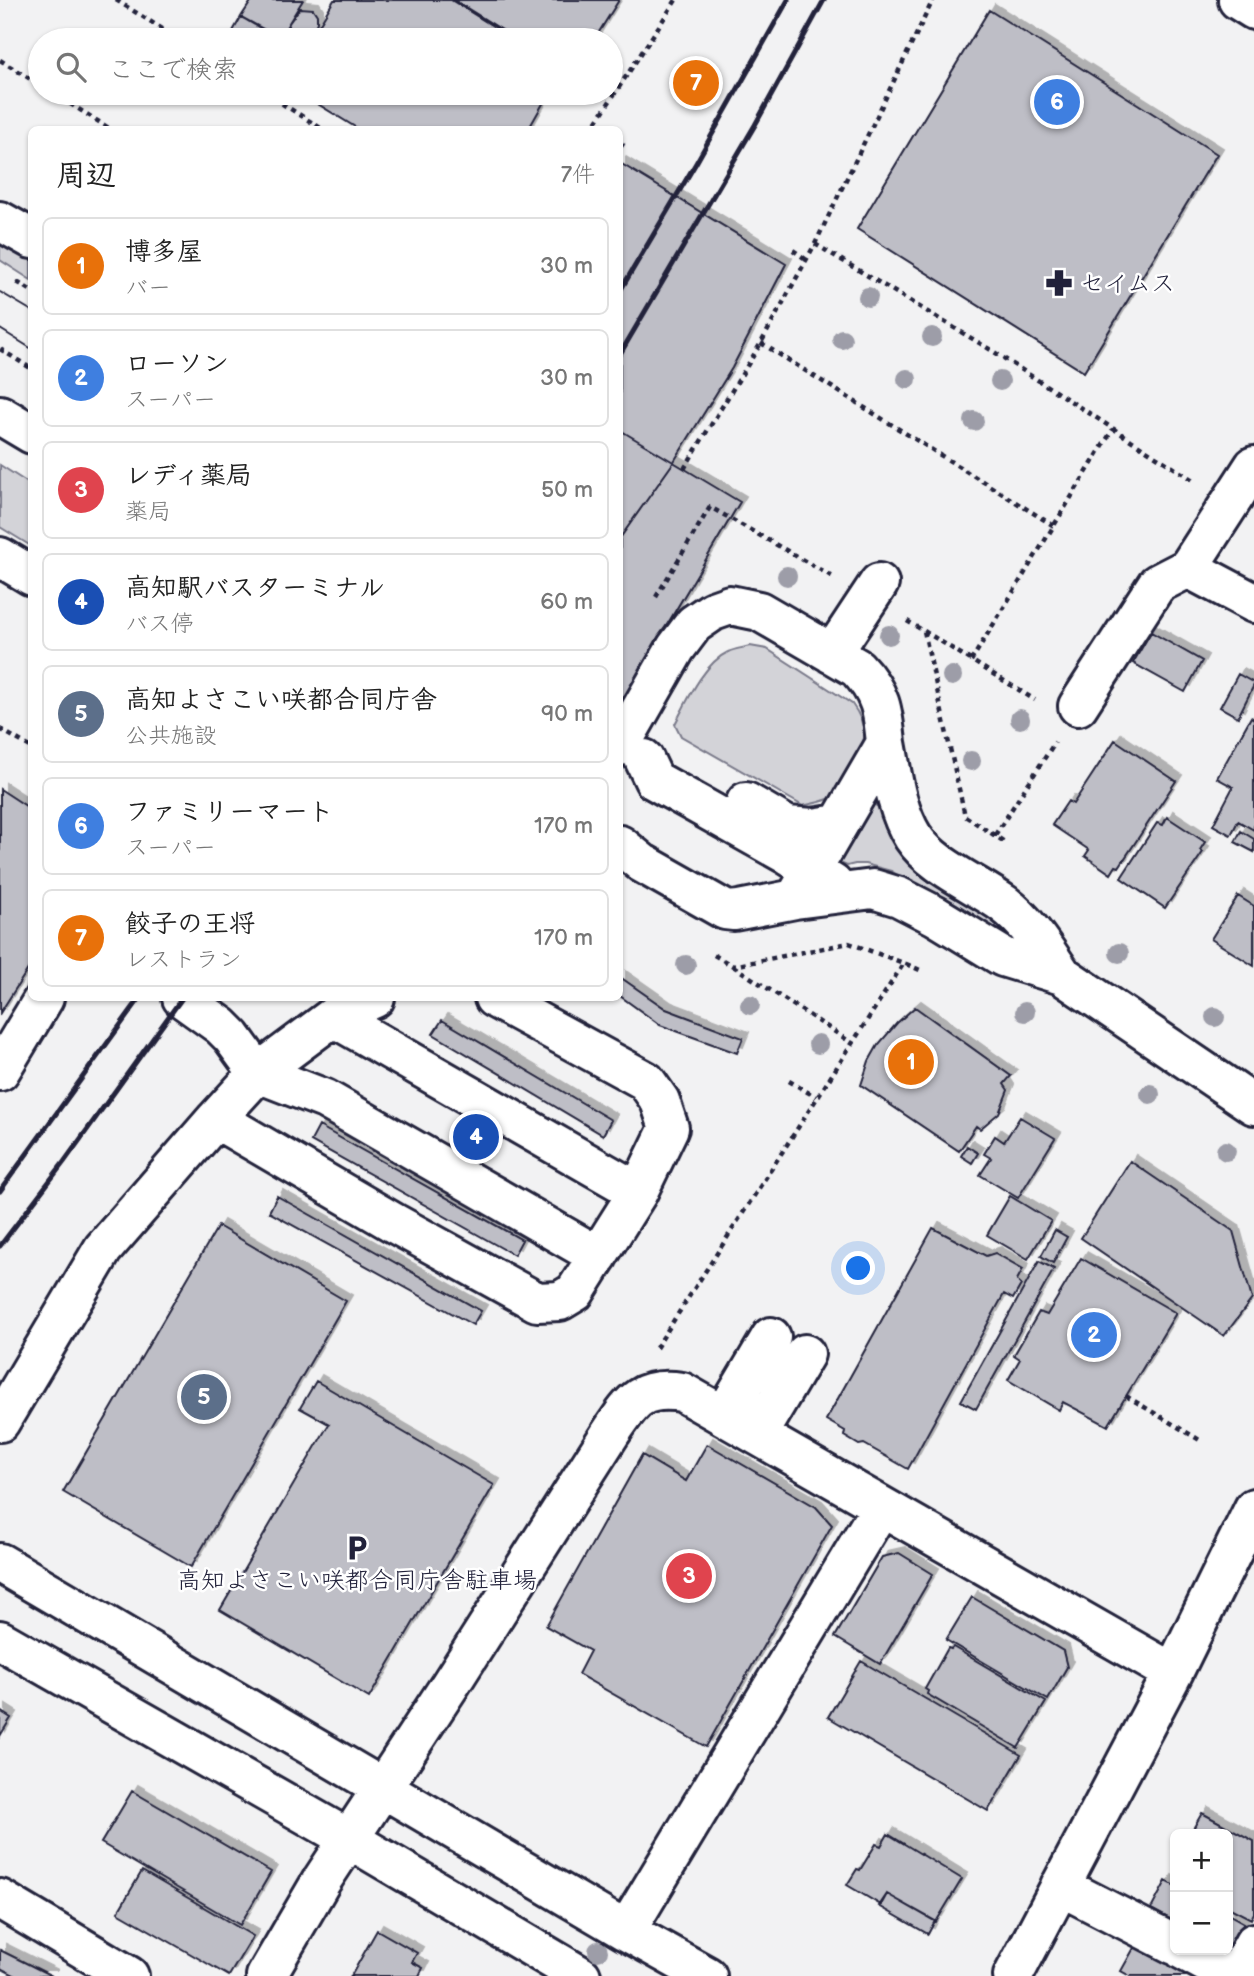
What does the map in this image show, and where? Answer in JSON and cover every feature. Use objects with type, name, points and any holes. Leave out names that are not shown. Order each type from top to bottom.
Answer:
[{"type":"street","points":[[1238,0],[1254,10]]},
{"type":"street","points":[[0,222],[28,237]]},
{"type":"street","points":[[0,415],[28,432]]},
{"type":"street","points":[[1074,713],[1157,584],[1188,568],[1254,466]]},
{"type":"street","points":[[0,557],[28,574]]},
{"type":"street","points":[[1188,568],[1254,603]]},
{"type":"street","points":[[832,654],[880,583]]},
{"type":"street","points":[[630,747],[676,648],[694,624],[713,611],[730,605],[759,611],[858,668],[878,695],[903,817],[913,837],[930,856],[1005,905],[1021,919],[1062,975]]},
{"type":"street","points":[[803,884],[886,743]]},
{"type":"street","points":[[630,747],[666,757],[787,826],[813,828],[838,824]]},
{"type":"street","points":[[630,747],[654,780],[786,854],[803,884]]},
{"type":"street","points":[[623,847],[642,863],[725,910],[734,911],[803,884],[846,892],[873,889],[899,897],[1003,957],[1062,975],[1254,1105]]},
{"type":"street","points":[[0,1071],[42,1001]]},
{"type":"street","points":[[186,1001],[232,1037],[258,1073],[325,1099],[598,1256]]},
{"type":"street","points":[[0,1422],[103,1249],[216,1119],[258,1073],[333,1017],[368,1001]]},
{"type":"street","points":[[216,1119],[394,1223],[537,1302],[560,1301],[575,1292],[638,1192],[668,1128],[660,1101],[646,1081],[499,1001]]},
{"type":"street","points":[[333,1017],[638,1192]]},
{"type":"street","points":[[724,1416],[771,1337]]},
{"type":"street","points":[[757,1435],[805,1354]]},
{"type":"street","points":[[266,1976],[382,1787],[622,1416],[646,1392],[682,1392],[1172,1673]]},
{"type":"street","points":[[626,1931],[881,1507]]},
{"type":"street","points":[[1013,1976],[1172,1673],[1254,1508]]},
{"type":"street","points":[[0,1563],[707,1976]]},
{"type":"street","points":[[0,1640],[349,1839],[581,1976]]},
{"type":"street","points":[[1060,1886],[1170,1942]]},
{"type":"street","points":[[0,1899],[129,1976]]},
{"type":"street","points":[[1236,1976],[1254,1943]]},
{"type":"street","points":[[1192,1955],[1231,1976]]},
{"type":"path","points":[[116,0],[161,28]]},
{"type":"path","points":[[623,83],[676,0]]},
{"type":"path","points":[[684,469],[761,343],[807,260],[933,0]]},
{"type":"path","points":[[0,60],[28,78]]},
{"type":"path","points":[[72,105],[106,126]]},
{"type":"path","points":[[284,105],[318,126]]},
{"type":"path","points":[[595,126],[609,105]]},
{"type":"path","points":[[815,244],[991,350],[1229,504]]},
{"type":"path","points":[[793,250],[807,260]]},
{"type":"path","points":[[761,343],[1054,526]]},
{"type":"path","points":[[0,349],[28,366]]},
{"type":"path","points":[[971,661],[1113,429]]},
{"type":"path","points":[[924,631],[971,661],[1074,713],[995,835]]},
{"type":"path","points":[[0,729],[28,746]]},
{"type":"path","points":[[965,816],[1006,843]]},
{"type":"path","points":[[646,1392],[651,1356],[816,1097],[904,963],[920,970]]},
{"type":"path","points":[[733,966],[852,1043]]},
{"type":"path","points":[[789,1081],[816,1097]]},
{"type":"path","points":[[1126,1395],[1203,1442]]},
{"type":"shaded area","points":[[0,242],[28,258],[28,278],[0,260]]},
{"type":"shaded area","points":[[0,465],[28,483],[28,544],[0,527]]},
{"type":"shaded area","points":[[750,646],[767,649],[852,704],[858,714],[864,731],[862,748],[844,787],[835,796],[803,806],[681,736],[675,724],[704,674],[719,657]]},
{"type":"shaded area","points":[[872,804],[881,810],[890,836],[905,856],[978,907],[1017,945],[956,912],[891,871],[865,864],[847,866],[840,863],[838,857]]},
{"type":"building","points":[[252,0],[303,0],[286,28],[260,28],[241,17]]},
{"type":"building","points":[[334,0],[451,0],[496,28],[317,28]]},
{"type":"building","points":[[454,0],[619,0],[602,28],[499,28]]},
{"type":"building","points":[[300,8],[313,9],[317,15],[315,28],[288,28]]},
{"type":"building","points":[[989,10],[1217,154],[1084,372],[857,229]]},
{"type":"building","points":[[241,17],[261,28],[235,28]]},
{"type":"building","points":[[319,105],[542,105],[530,126],[354,126]]},
{"type":"building","points":[[623,165],[786,264],[732,368],[673,463],[623,534]]},
{"type":"building","points":[[623,432],[740,502],[623,699]]},
{"type":"building","points":[[1151,632],[1202,661],[1185,692],[1133,663]]},
{"type":"building","points":[[1238,674],[1254,685],[1238,717],[1220,707]]},
{"type":"building","points":[[1251,717],[1254,719],[1254,830],[1238,821],[1231,835],[1213,825],[1233,787],[1217,778]]},
{"type":"building","points":[[1115,740],[1176,781],[1119,867],[1116,866],[1111,874],[1085,856],[1089,850],[1052,825],[1068,801],[1073,804]]},
{"type":"building","points":[[0,789],[28,807],[28,969],[0,1013]]},
{"type":"building","points":[[1167,817],[1205,842],[1200,850],[1203,852],[1165,908],[1121,878],[1157,823],[1163,825]]},
{"type":"building","points":[[1241,831],[1254,839],[1254,852],[1235,842]]},
{"type":"building","points":[[1238,896],[1254,906],[1254,966],[1211,939]]},
{"type":"building","points":[[623,979],[666,1009],[743,1038],[737,1053],[660,1025],[623,998]]},
{"type":"building","points":[[915,1007],[1011,1076],[1004,1084],[1008,1090],[999,1113],[980,1129],[976,1126],[959,1151],[861,1085],[878,1045]]},
{"type":"building","points":[[442,1020],[611,1120],[603,1135],[433,1034]]},
{"type":"building","points":[[1020,1117],[1055,1138],[1018,1198],[980,1175],[991,1158],[984,1154],[995,1136],[1004,1142]]},
{"type":"building","points":[[319,1126],[522,1240],[514,1255],[311,1141]]},
{"type":"building","points":[[967,1146],[978,1153],[972,1163],[961,1156]]},
{"type":"building","points":[[1130,1161],[1233,1231],[1252,1299],[1224,1336],[1081,1238]]},
{"type":"building","points":[[277,1196],[481,1311],[473,1325],[269,1212]]},
{"type":"building","points":[[1010,1196],[1051,1221],[1028,1259],[987,1235]]},
{"type":"building","points":[[218,1226],[346,1301],[191,1567],[63,1492]]},
{"type":"building","points":[[933,1228],[986,1256],[995,1253],[1023,1269],[1017,1280],[1021,1285],[1013,1299],[1004,1294],[908,1469],[864,1444],[859,1445],[844,1436],[845,1431],[826,1420]]},
{"type":"building","points":[[1055,1230],[1067,1237],[1053,1263],[1041,1256]]},
{"type":"building","points":[[1081,1258],[1176,1313],[1108,1426],[1063,1402],[1059,1410],[1008,1380],[1020,1359],[1014,1355],[1039,1312],[1047,1315]]},
{"type":"building","points":[[1039,1261],[1054,1269],[976,1409],[961,1401]]},
{"type":"building","name":"高知よさこい咲都合同庁舎駐車場","points":[[316,1381],[494,1485],[369,1698],[220,1610],[329,1424],[300,1408]]},
{"type":"building","points":[[707,1444],[816,1507],[832,1525],[706,1747],[578,1674],[590,1651],[546,1626],[642,1455],[686,1481]]},
{"type":"building","points":[[899,1553],[933,1574],[880,1664],[835,1637],[882,1557]]},
{"type":"building","points":[[972,1597],[1063,1651],[1067,1667],[1048,1700],[946,1640]]},
{"type":"building","points":[[953,1647],[1046,1702],[1018,1748],[927,1694],[925,1689],[948,1648]]},
{"type":"building","points":[[861,1661],[1021,1755],[988,1811],[828,1717]]},
{"type":"building","points":[[0,1711],[11,1718],[0,1736]]},
{"type":"building","points":[[132,1791],[271,1872],[240,1925],[101,1843]]},
{"type":"building","points":[[1202,1813],[1232,1829],[1193,1829]]},
{"type":"building","points":[[1233,1830],[1254,1841],[1254,1913],[1251,1919],[1233,1910]]},
{"type":"building","points":[[888,1834],[962,1879],[936,1922],[887,1894],[881,1905],[847,1885],[876,1844],[881,1846]]},
{"type":"building","points":[[142,1871],[253,1936],[229,1976],[118,1912]]},
{"type":"building","points":[[1166,1881],[1170,1883],[1170,1919],[1151,1909]]},
{"type":"building","points":[[887,1894],[935,1921],[928,1934],[879,1906]]},
{"type":"building","points":[[1233,1917],[1244,1923],[1233,1944]]},
{"type":"building","points":[[377,1930],[417,1953],[412,1962],[423,1968],[419,1976],[351,1976]]},
{"type":"building","points":[[1135,1946],[1192,1976],[1130,1976],[1121,1971]]},
{"type":"building","points":[[0,1950],[52,1976],[16,1976],[0,1968]]},
{"type":"tram line","points":[[0,292],[28,309]]},
{"type":"tram line","points":[[0,329],[28,346]]},
{"type":"railway","points":[[623,286],[788,0]]},
{"type":"railway","points":[[623,349],[755,125],[824,0]]},
{"type":"railway","points":[[0,1191],[138,1001]]},
{"type":"railway","points":[[0,1246],[180,1001]]},
{"type":"place","name":"餃子の王将","points":[[696,83]]},
{"type":"place","name":"ファミリーマート","points":[[1057,102]]},
{"type":"place","name":"セイムス","points":[[1059,283]]},
{"type":"place","name":"博多屋","points":[[911,1062]]},
{"type":"place","name":"高知駅バスターミナル","points":[[476,1137]]},
{"type":"place","name":"ローソン","points":[[1094,1335]]},
{"type":"place","name":"高知よさこい咲都合同庁舎","points":[[204,1397]]},
{"type":"place","name":"高知よさこい咲都合同庁舎駐車場","points":[[357,1548]]},
{"type":"place","name":"レディ薬局","points":[[689,1576]]}]
